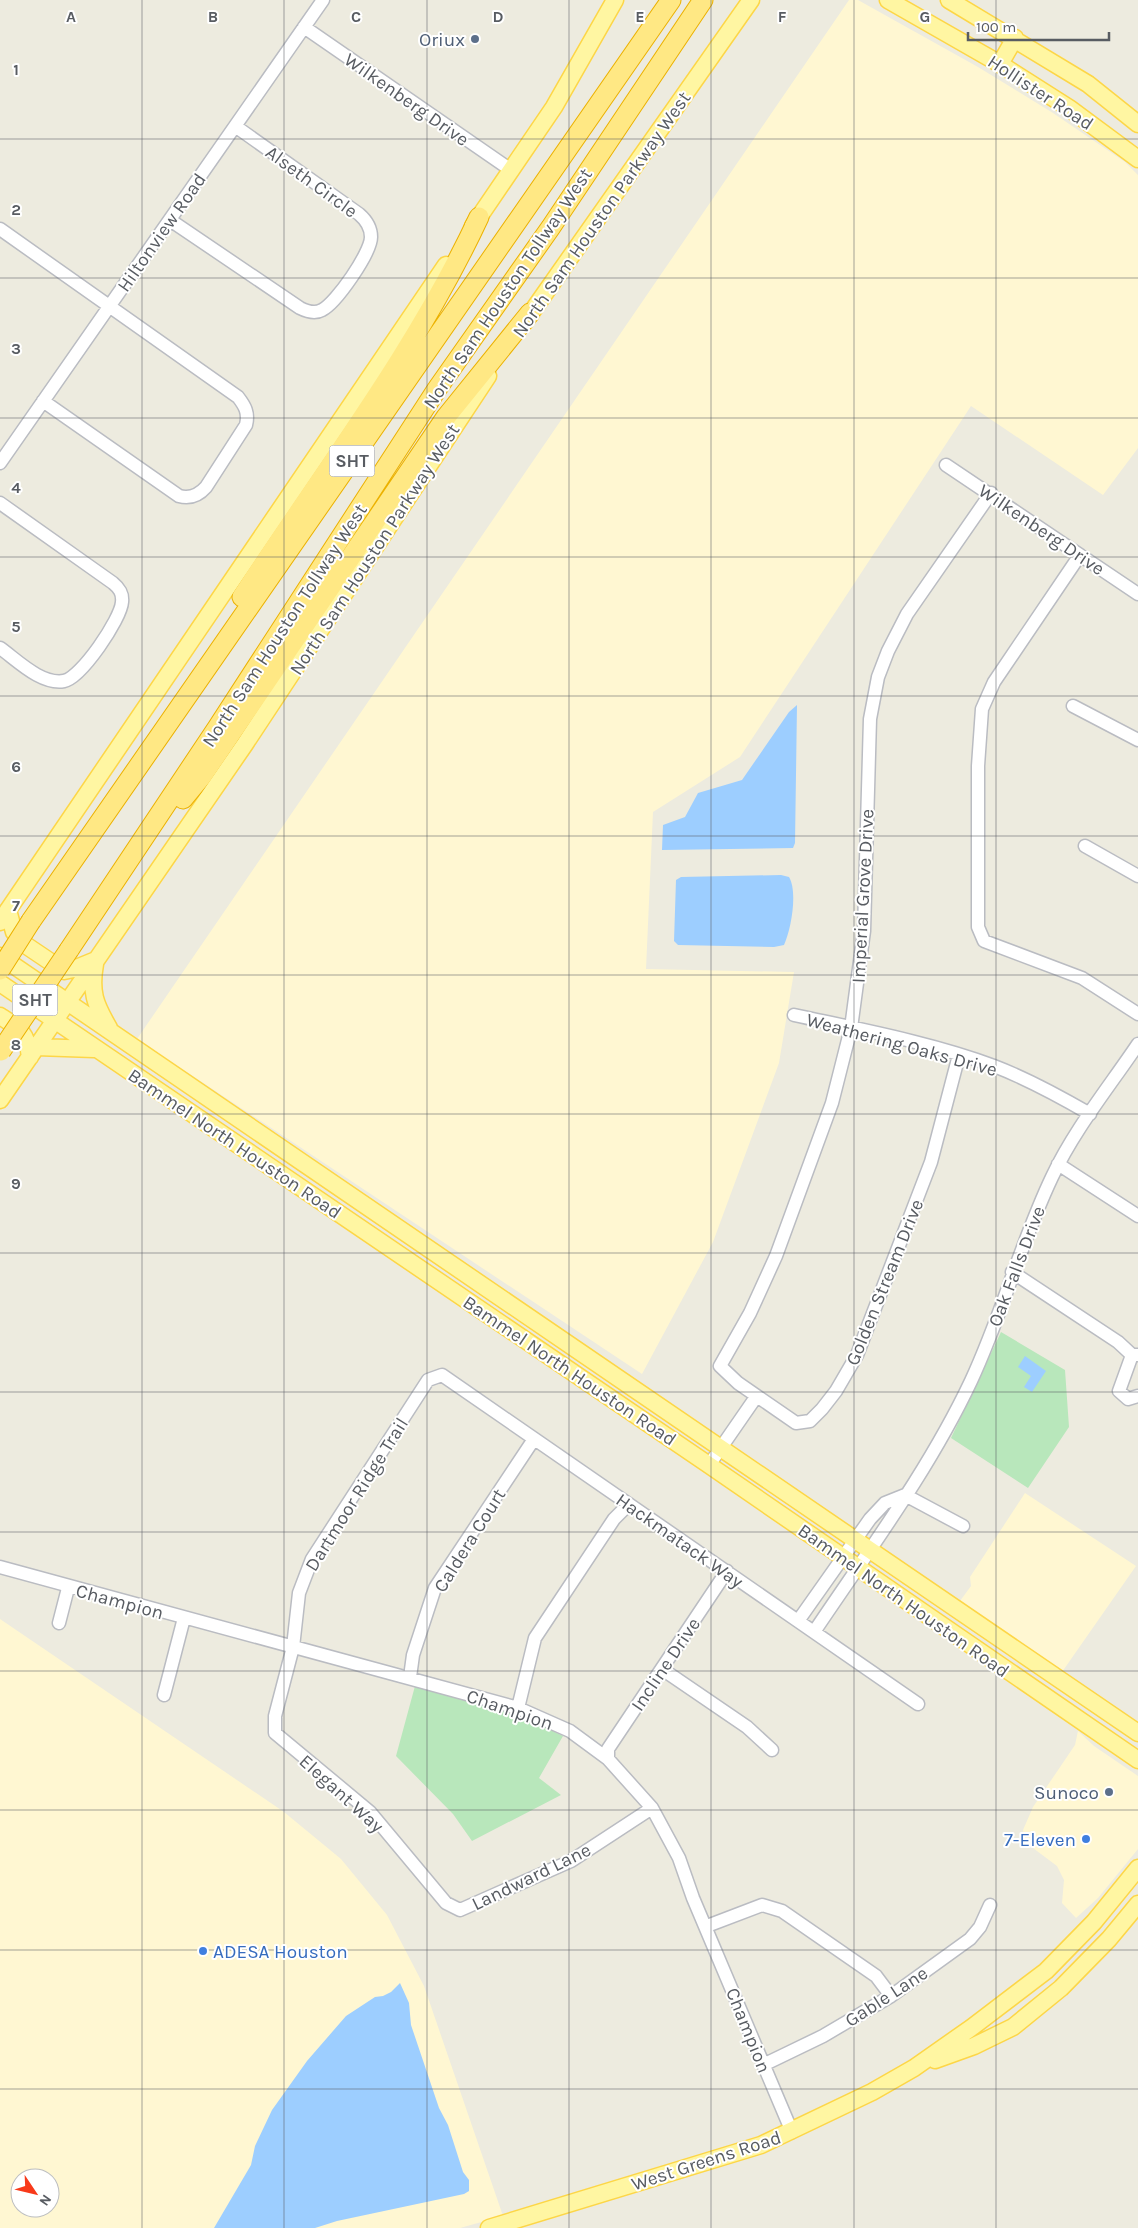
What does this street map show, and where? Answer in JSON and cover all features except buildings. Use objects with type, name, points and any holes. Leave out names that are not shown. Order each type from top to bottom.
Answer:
[{"type":"highway","name":"North Sam Houston Tollway West","points":[[0,970],[31,921],[671,0]]},
{"type":"highway","name":"North Sam Houston Tollway West","points":[[1,1051],[95,913],[437,389],[551,226],[703,0]]},
{"type":"highway","points":[[122,791],[154,734],[200,662],[382,387],[457,262],[479,217]]},
{"type":"highway","points":[[95,913],[202,776],[446,417],[530,313]]},
{"type":"main road","points":[[96,960],[74,969],[64,970],[24,944],[3,917],[511,170],[573,75],[616,0]]},
{"type":"main road","name":"North Sam Houston Parkway West","points":[[0,1100],[245,744],[530,313],[751,0]]},
{"type":"main road","name":"Hollister Road","points":[[888,0],[1000,64],[1069,108],[1138,160]]},
{"type":"main road","name":"Hollister Road","points":[[948,0],[1015,38],[1088,84],[1138,124]]},
{"type":"main road","points":[[1000,64],[1015,38]]},
{"type":"main road","name":"Bammel North Houston Road","points":[[0,956],[856,1538],[1138,1733]]},
{"type":"main road","points":[[96,960],[92,982],[93,995],[111,1032]]},
{"type":"main road","name":"Bammel North Houston Road","points":[[0,983],[709,1465],[1138,1760]]},
{"type":"main road","points":[[0,1016],[22,1030],[33,1052],[96,1049]]},
{"type":"main road","points":[[326,1206],[339,1187]]},
{"type":"main road","points":[[481,1310],[495,1293]]},
{"type":"main road","points":[[1030,1687],[1042,1668]]},
{"type":"main road","name":"West Greens Road","points":[[489,2228],[721,2158],[792,2132],[872,2092],[914,2068],[1046,1971],[1094,1922],[1138,1868]]},
{"type":"main road","name":"West Greens Road","points":[[914,2068],[974,2046],[1013,2027],[1061,1988],[1109,1939],[1138,1904]]},
{"type":"main road","points":[[1094,1922],[1109,1939]]},
{"type":"street","name":"Hiltonview Road","points":[[0,464],[323,0]]},
{"type":"street","name":"Wilkenberg Drive","points":[[304,27],[511,170]]},
{"type":"street","name":"Alseth Circle","points":[[170,220],[307,311],[321,311],[333,302],[353,273],[370,243],[371,234],[365,220],[235,126]]},
{"type":"street","points":[[0,229],[238,397],[245,406],[248,417],[246,425],[206,487],[201,493],[186,498],[179,496],[43,401]]},
{"type":"street","name":"Wilkenberg Drive","points":[[946,464],[1138,594]]},
{"type":"street","name":"Imperial Grove Drive","points":[[720,1366],[750,1313],[776,1256],[832,1103],[852,1028],[865,922],[868,749],[874,691],[888,650],[908,614],[991,493]]},
{"type":"street","points":[[0,503],[113,583],[121,590],[123,601],[119,616],[79,672],[63,681],[48,680],[0,648]]},
{"type":"street","points":[[1080,555],[994,682],[985,699],[979,730],[978,927],[984,940],[1082,978],[1138,1014]]},
{"type":"street","points":[[1073,706],[1138,740]]},
{"type":"street","points":[[1085,846],[1138,876]]},
{"type":"street","name":"Weathering Oaks Drive","points":[[794,1015],[959,1055],[1021,1077],[1090,1114]]},
{"type":"street","name":"Oak Falls Drive","points":[[814,1632],[933,1452],[972,1380],[1012,1272],[1058,1164],[1138,1044]]},
{"type":"street","name":"Golden Stream Drive","points":[[720,1366],[756,1397],[796,1422],[810,1421],[822,1409],[850,1368],[885,1285],[931,1162],[959,1055]]},
{"type":"street","points":[[1058,1164],[1138,1216]]},
{"type":"street","points":[[1012,1272],[1135,1355],[1119,1391],[1128,1399],[1138,1396]]},
{"type":"street","name":"Hackmatack Way","points":[[442,1376],[918,1704]]},
{"type":"street","name":"Dartmoor Ridge Trail","points":[[275,1716],[293,1647],[300,1593],[312,1559],[428,1380],[442,1376]]},
{"type":"street","points":[[709,1465],[756,1397]]},
{"type":"street","name":"Caldera Court","points":[[410,1678],[413,1655],[436,1588],[534,1439]]},
{"type":"street","points":[[904,1495],[963,1526]]},
{"type":"street","name":"Oak Falls Drive","points":[[798,1621],[856,1538],[885,1503],[904,1495]]},
{"type":"street","points":[[518,1708],[534,1638],[614,1519],[629,1504]]},
{"type":"street","name":"Champion","points":[[0,1567],[68,1588],[518,1708],[570,1731],[608,1759],[652,1808],[680,1858],[693,1898],[707,1926],[792,2132]]},
{"type":"street","name":"Incline Drive","points":[[608,1759],[608,1749],[727,1571]]},
{"type":"street","points":[[59,1623],[68,1588]]},
{"type":"street","points":[[164,1695],[184,1618]]},
{"type":"street","points":[[662,1668],[747,1727],[772,1750]]},
{"type":"street","name":"Elegant Way","points":[[275,1716],[275,1733],[370,1812],[446,1903],[460,1910]]},
{"type":"street","name":"Landward Lane","points":[[460,1910],[571,1860],[652,1808]]},
{"type":"street","points":[[707,1926],[762,1905],[782,1910],[876,1976],[891,1996]]},
{"type":"street","name":"Gable Lane","points":[[763,2065],[823,2036],[891,1996],[970,1939],[980,1927],[990,1906]]},
{"type":"shaded area","points":[[849,0],[858,0],[978,67],[1053,113],[1125,162],[1138,175],[1138,448],[1103,495],[971,406],[740,757],[653,812],[646,969],[794,972],[779,1063],[713,1242],[642,1374],[137,1039]]},
{"type":"shaded area","points":[[1025,1493],[1136,1566],[1062,1672],[960,1601],[971,1586],[970,1577]]},
{"type":"shaded area","name":"ADESA Houston","points":[[0,1619],[284,1812],[341,1859],[387,1915],[424,1986],[503,2216],[460,2228],[0,2228]]},
{"type":"shaded area","points":[[1078,1731],[1094,1746],[1138,1776],[1138,1849],[1098,1898],[1076,1918],[1062,1903],[1064,1880],[1057,1866],[1025,1842],[1023,1830],[1033,1807],[1075,1745]]},
{"type":"green space","points":[[1001,1332],[1065,1370],[1069,1427],[1028,1488],[951,1438]]},
{"type":"green space","points":[[415,1686],[525,1717],[563,1736],[539,1778],[561,1795],[472,1841],[453,1814],[396,1756]]},
{"type":"water","points":[[797,705],[795,843],[793,848],[662,850],[663,825],[685,817],[698,793],[742,780],[789,712]]},
{"type":"water","points":[[781,875],[789,877],[793,892],[791,921],[784,945],[774,947],[678,945],[674,941],[676,880],[681,877]]},
{"type":"water","points":[[1025,1356],[1046,1371],[1032,1392],[1024,1387],[1031,1376],[1018,1367]]},
{"type":"water","points":[[400,1983],[409,2003],[411,2025],[439,2108],[448,2125],[463,2172],[469,2180],[469,2191],[464,2194],[337,2221],[315,2228],[214,2228],[251,2165],[255,2146],[272,2110],[307,2061],[346,2016],[375,1997],[391,1992]]},
{"type":"place","name":"Oriux","points":[[475,39]]},
{"type":"place","name":"Sunoco","points":[[1109,1792]]},
{"type":"place","name":"7-Eleven","points":[[1086,1839]]},
{"type":"place","name":"ADESA Houston","points":[[203,1951]]}]
